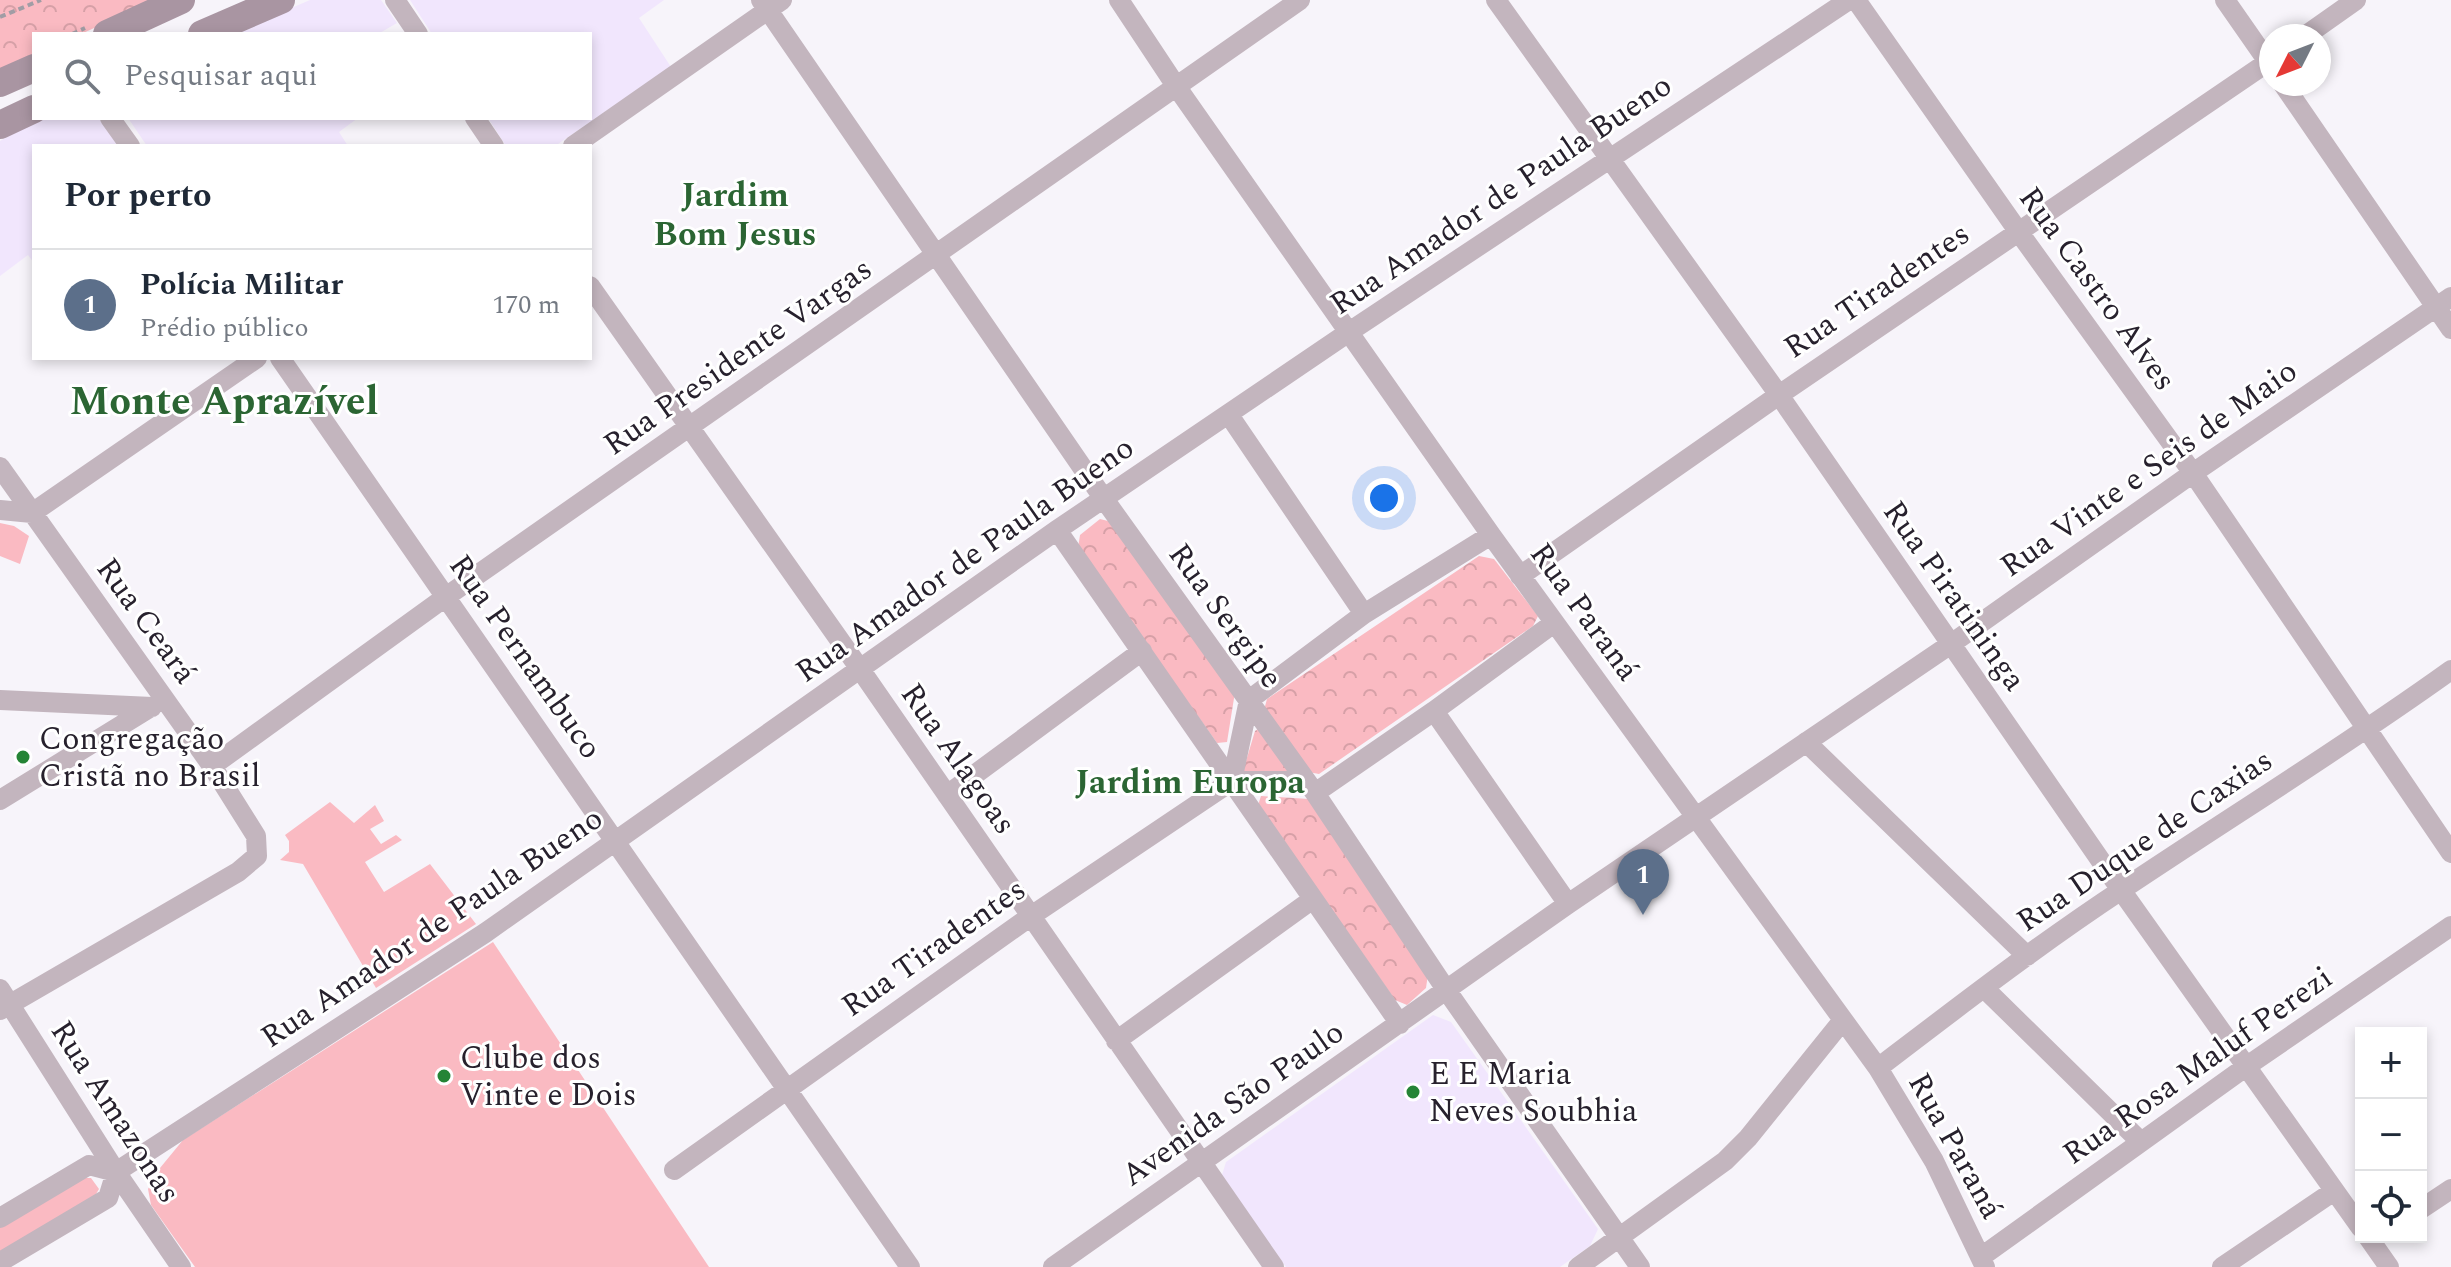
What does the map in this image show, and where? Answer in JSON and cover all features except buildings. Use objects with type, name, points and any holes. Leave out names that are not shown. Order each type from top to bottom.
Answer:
[{"type":"street","points":[[111,32],[181,0]]},
{"type":"street","points":[[207,32],[281,0]]},
{"type":"street","points":[[395,0],[417,32]]},
{"type":"street","name":"Rua Paraná","points":[[1119,0],[1520,576],[1878,1068],[1934,1161],[1983,1262]]},
{"type":"street","name":"Rua Presidente Vargas","points":[[212,766],[447,596],[1300,0]]},
{"type":"street","name":"Rua Piratininga","points":[[1496,0],[1779,395],[2121,890],[2355,1217]]},
{"type":"street","name":"Rua Amador de Paula Bueno","points":[[0,1262],[108,1198],[116,1172],[485,933],[1057,530],[1849,0]]},
{"type":"street","name":"Rua Castro Alves","points":[[1856,0],[2193,473],[2451,853]]},
{"type":"street","points":[[2225,0],[2259,48]]},
{"type":"street","points":[[2322,24],[2356,0]]},
{"type":"street","points":[[576,144],[770,3]]},
{"type":"street","name":"Rua Sergipe","points":[[770,3],[1104,499],[1311,787],[1447,991],[1640,1267]]},
{"type":"street","points":[[0,83],[32,69]]},
{"type":"street","name":"Rua Tiradentes","points":[[1520,576],[2018,231],[2259,70]]},
{"type":"street","points":[[2292,96],[2443,302],[2451,329]]},
{"type":"street","points":[[0,125],[32,110]]},
{"type":"street","points":[[111,120],[129,144]]},
{"type":"street","points":[[476,120],[493,144]]},
{"type":"street","name":"Rua Alagoas","points":[[592,289],[687,428],[860,669],[1274,1267]]},
{"type":"street","name":"Rua Vinte e Seis de Maio","points":[[1447,991],[1695,816],[1951,644],[2443,302]]},
{"type":"street","points":[[0,510],[32,513],[254,360]]},
{"type":"street","name":"Rua Pernambuco","points":[[281,360],[910,1267]]},
{"type":"street","points":[[1229,415],[1364,614]]},
{"type":"street","name":"Rua Ceará","points":[[0,467],[158,702],[212,766],[256,836],[257,856],[238,872],[3,1002]]},
{"type":"street","points":[[1057,530],[1400,1024]]},
{"type":"street","points":[[1232,781],[1249,700],[1364,614],[1491,535]]},
{"type":"street","points":[[1232,781],[1311,787],[1434,711],[1554,623]]},
{"type":"street","points":[[947,795],[1142,651]]},
{"type":"street","name":"Rua Duque de Caxias","points":[[1878,1068],[2121,890],[2368,729],[2451,670]]},
{"type":"street","points":[[0,700],[158,702]]},
{"type":"street","points":[[0,800],[158,702]]},
{"type":"street","points":[[1434,711],[1568,904]]},
{"type":"street","points":[[1806,742],[2027,956]]},
{"type":"street","name":"Rua Tiradentes","points":[[674,1170],[1031,916],[1232,781]]},
{"type":"street","points":[[1116,1041],[1313,899]]},
{"type":"street","name":"Rua Rosa Maluf Perezi","points":[[1983,1262],[2141,1142],[2451,926]]},
{"type":"street","points":[[1984,988],[2141,1142]]},
{"type":"street","name":"Avenida São Paulo","points":[[1053,1267],[1447,991]]},
{"type":"street","name":"Rua Amazonas","points":[[3,1002],[181,1267]]},
{"type":"street","points":[[1578,1267],[1621,1239],[1725,1161],[1748,1138],[1843,1020]]},
{"type":"street","points":[[0,1218],[89,1165],[116,1172]]},
{"type":"street","points":[[2427,1205],[2451,1189]]},
{"type":"street","points":[[2222,1267],[2334,1191]]},
{"type":"street","name":"Rua Piratininga","points":[[2374,1243],[2389,1267]]},
{"type":"path","points":[[20,0],[23,5]]},
{"type":"path","points":[[0,17],[41,0]]},
{"type":"shaded area","points":[[310,0],[381,0],[397,23],[381,32],[236,32]]},
{"type":"shaded area","points":[[410,0],[664,0],[639,18],[671,67],[558,144],[505,144],[489,120],[592,120],[592,32],[431,32]]},
{"type":"shaded area","points":[[38,120],[100,120],[117,144],[32,144],[32,260],[28,255],[0,276],[0,141]]},
{"type":"shaded area","points":[[129,120],[355,120],[339,132],[347,144],[146,144]]},
{"type":"shaded area","name":"E E Maria Neves Soubhia","points":[[1433,1015],[1451,1022],[1598,1229],[1590,1246],[1560,1267],[1286,1267],[1222,1175],[1226,1162]]},
{"type":"green space","points":[[0,0],[156,0],[85,32],[32,32],[32,56],[0,71]]},
{"type":"green space","points":[[1100,519],[1112,522],[1235,692],[1227,742],[1217,743],[1078,548],[1080,535]]},
{"type":"green space","points":[[0,523],[14,526],[29,536],[20,564],[0,556]]},
{"type":"green space","points":[[1479,556],[1494,559],[1538,616],[1533,626],[1319,774],[1308,772],[1264,710],[1267,699]]},
{"type":"green space","points":[[1261,727],[1289,766],[1287,771],[1243,771],[1255,731]]},
{"type":"green space","points":[[1261,796],[1309,799],[1428,974],[1426,988],[1407,1005],[1395,1000],[1258,805]]},
{"type":"green space","points":[[330,802],[354,823],[375,805],[384,821],[370,829],[381,844],[396,835],[402,840],[365,862],[384,892],[430,864],[476,924],[376,988],[303,864],[280,860],[289,852],[289,841],[285,835]]},
{"type":"green space","name":"Clube dos Vinte e Dois","points":[[493,942],[709,1267],[195,1267],[151,1205],[148,1189],[160,1168],[183,1140]]},
{"type":"green space","points":[[81,1178],[91,1178],[99,1189],[93,1199],[0,1255],[0,1227]]},
{"type":"place","name":"Congregação Cristã no Brasil","points":[[23,757]]},
{"type":"place","name":"Polícia Militar","points":[[1643,915]]},
{"type":"place","name":"Clube dos Vinte e Dois","points":[[444,1076]]},
{"type":"place","name":"E E Maria Neves Soubhia","points":[[1413,1092]]},
{"type":"district","name":"Jardim Bom Jesus","points":[[735,216]]},
{"type":"district","name":"Monte Aprazível","points":[[224,402]]},
{"type":"district","name":"Jardim Europa","points":[[1190,783]]}]
